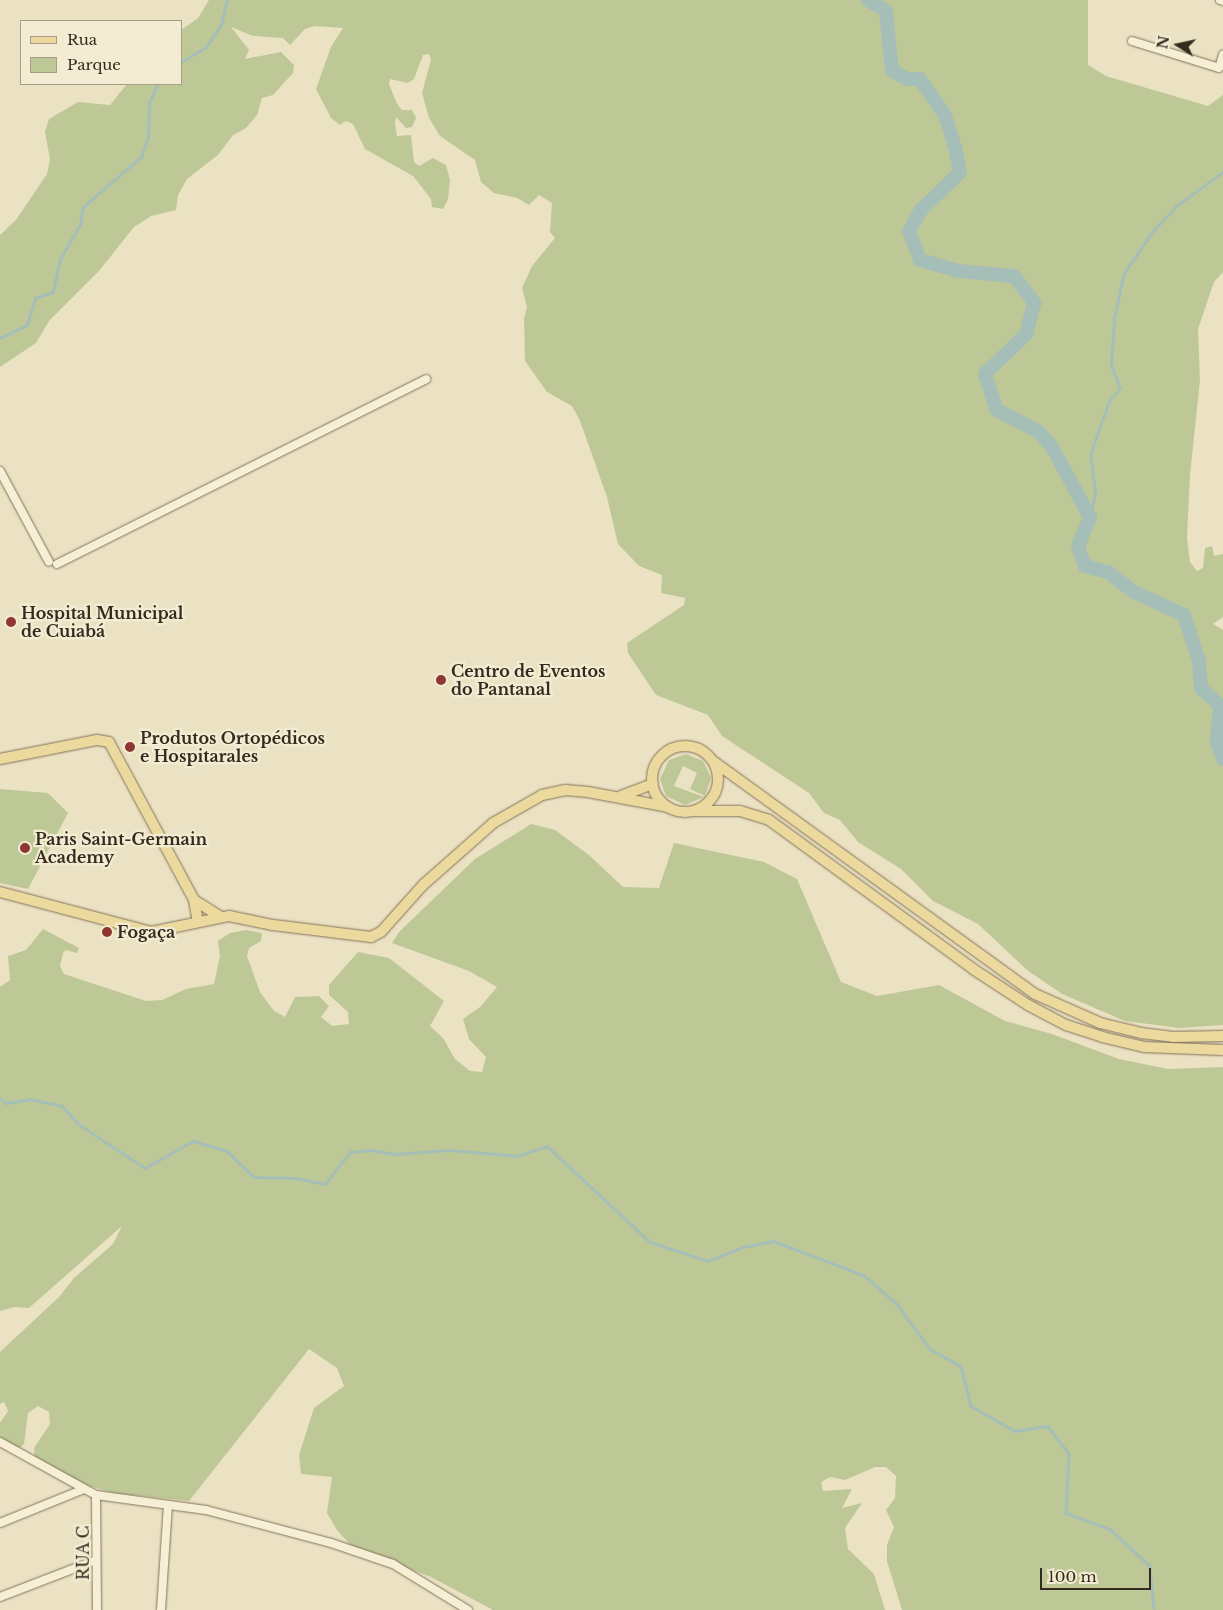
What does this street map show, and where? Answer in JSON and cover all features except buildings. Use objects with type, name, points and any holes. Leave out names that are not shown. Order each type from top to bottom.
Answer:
[{"type":"main road","points":[[0,758],[97,740],[109,742],[194,900],[198,922]]},
{"type":"main road","points":[[668,807],[656,796],[652,784],[655,765],[671,749],[694,747],[1035,994],[1100,1023],[1141,1033],[1174,1037],[1223,1036]]},
{"type":"main road","points":[[696,810],[708,802],[716,790],[718,774],[712,760]]},
{"type":"main road","points":[[616,796],[652,784]]},
{"type":"main road","points":[[194,900],[220,916],[342,935],[371,936],[381,932],[423,884],[460,851],[517,807],[542,795],[564,790],[616,796],[668,807],[680,812],[696,810],[740,811],[769,820],[973,968],[1028,1005],[1066,1025],[1102,1037],[1144,1047],[1223,1050]]},
{"type":"main road","points":[[0,892],[151,932],[220,916]]},
{"type":"street","points":[[1132,41],[1219,68],[1223,55]]},
{"type":"street","points":[[0,472],[53,563],[426,379]]},
{"type":"street","points":[[1,1444],[96,1495],[206,1510],[268,1525],[394,1564],[468,1610]]},
{"type":"street","points":[[0,1523],[84,1489]]},
{"type":"street","name":"RUA C","points":[[96,1495],[97,1610]]},
{"type":"street","points":[[161,1610],[168,1505]]},
{"type":"street","points":[[0,1597],[96,1560]]},
{"type":"green space","points":[[209,0],[1088,0],[1088,65],[1106,76],[1208,106],[1223,95],[1223,272],[1214,282],[1198,329],[1200,380],[1190,475],[1187,538],[1190,562],[1197,571],[1203,568],[1205,548],[1212,546],[1214,556],[1223,554],[1223,617],[1213,624],[1223,630],[1223,1025],[1179,1028],[1125,1021],[1062,994],[1027,970],[978,924],[933,901],[901,869],[858,842],[840,820],[824,813],[809,793],[722,736],[708,715],[656,695],[628,653],[627,643],[684,605],[685,598],[661,593],[662,575],[639,566],[618,544],[607,497],[580,421],[572,406],[547,392],[525,361],[524,319],[527,307],[522,288],[532,266],[555,238],[550,232],[552,203],[539,195],[529,205],[517,198],[494,193],[481,182],[475,160],[440,136],[429,118],[422,93],[431,59],[429,54],[423,55],[414,79],[408,83],[390,79],[389,84],[397,104],[402,110],[412,110],[416,118],[412,127],[406,128],[396,117],[395,124],[397,136],[411,135],[414,162],[419,166],[433,158],[446,165],[450,180],[448,199],[443,209],[432,207],[431,199],[413,176],[365,149],[353,124],[346,121],[340,125],[331,118],[316,89],[331,47],[343,28],[315,26],[305,29],[290,45],[283,38],[253,36],[231,27],[249,50],[245,59],[281,52],[294,65],[293,73],[273,95],[262,98],[257,115],[246,128],[233,135],[218,155],[187,179],[178,195],[176,210],[151,216],[134,227],[99,271],[49,321],[36,343],[0,367],[0,235],[16,220],[47,174],[50,159],[45,132],[49,119],[78,102],[110,105],[126,85],[182,85],[182,29],[198,18]]},
{"type":"green space","points":[[686,754],[703,761],[711,778],[705,796],[690,789],[697,773],[683,766],[674,786],[704,797],[685,805],[666,796],[660,779],[669,760]]},
{"type":"green space","name":"Paris Saint-Germain Academy","points":[[0,789],[48,793],[68,813],[28,889],[0,883]]},
{"type":"green space","points":[[531,824],[555,830],[589,855],[623,887],[659,888],[674,843],[764,862],[797,879],[841,982],[877,996],[939,985],[1005,1021],[1052,1034],[1119,1059],[1168,1069],[1223,1067],[1223,1610],[902,1610],[887,1561],[887,1545],[894,1527],[886,1510],[895,1498],[896,1476],[886,1467],[875,1467],[845,1480],[830,1477],[821,1482],[823,1491],[852,1489],[842,1508],[862,1503],[845,1528],[848,1549],[874,1574],[885,1610],[493,1610],[431,1577],[353,1548],[337,1530],[327,1513],[332,1477],[301,1474],[299,1455],[314,1408],[344,1386],[337,1368],[309,1349],[189,1501],[114,1493],[86,1485],[35,1458],[34,1448],[50,1424],[49,1412],[38,1406],[28,1413],[24,1444],[18,1449],[0,1439],[0,1423],[8,1411],[4,1402],[0,1404],[0,1352],[59,1297],[74,1278],[113,1244],[122,1226],[29,1308],[14,1307],[0,1311],[0,987],[10,980],[8,956],[26,950],[43,929],[79,948],[77,953],[66,950],[63,953],[60,966],[64,974],[146,1001],[162,1000],[186,989],[214,984],[220,956],[218,941],[230,933],[246,930],[262,933],[261,941],[249,948],[247,956],[260,992],[274,1011],[285,1017],[295,997],[319,996],[329,1006],[321,1017],[332,1026],[349,1024],[348,1012],[329,995],[329,985],[358,952],[389,958],[444,1001],[430,1026],[443,1038],[455,1059],[470,1071],[482,1072],[486,1057],[469,1039],[463,1019],[480,1007],[497,987],[469,971],[392,943],[399,932],[475,859]]},
{"type":"waterway","points":[[182,61],[206,47],[221,25],[227,0]]},
{"type":"waterway","points":[[868,0],[886,11],[892,71],[908,79],[920,79],[945,115],[955,147],[960,172],[921,210],[909,231],[920,260],[958,271],[1014,276],[1034,303],[1026,334],[985,374],[997,410],[1039,432],[1052,447],[1090,517],[1078,546],[1085,566],[1108,572],[1134,592],[1184,615],[1199,661],[1201,688],[1220,706],[1217,741],[1223,759]]},
{"type":"waterway","points":[[0,338],[27,325],[35,298],[53,292],[60,259],[80,225],[83,207],[141,157],[148,137],[149,103],[158,85]]},
{"type":"waterway","points":[[1090,517],[1095,493],[1090,455],[1109,401],[1120,388],[1111,366],[1114,319],[1123,275],[1152,232],[1176,206],[1223,172]]},
{"type":"waterway","points":[[0,1098],[6,1103],[30,1099],[62,1106],[80,1125],[145,1168],[193,1141],[227,1151],[254,1177],[296,1178],[325,1184],[350,1152],[372,1150],[394,1154],[449,1150],[517,1156],[547,1146],[650,1242],[708,1261],[743,1247],[774,1241],[865,1276],[897,1304],[930,1349],[961,1366],[971,1406],[1015,1431],[1048,1426],[1069,1454],[1066,1513],[1110,1529],[1150,1566],[1154,1608]]},
{"type":"place","name":"Hospital Municipal de Cuiabá","points":[[11,622]]},
{"type":"place","name":"Centro de Eventos do Pantanal","points":[[441,680]]},
{"type":"place","name":"Produtos Ortopédicos e Hospitarales","points":[[130,747]]},
{"type":"place","name":"Paris Saint-Germain Academy","points":[[25,848]]},
{"type":"place","name":"Fogaça","points":[[107,932]]}]
